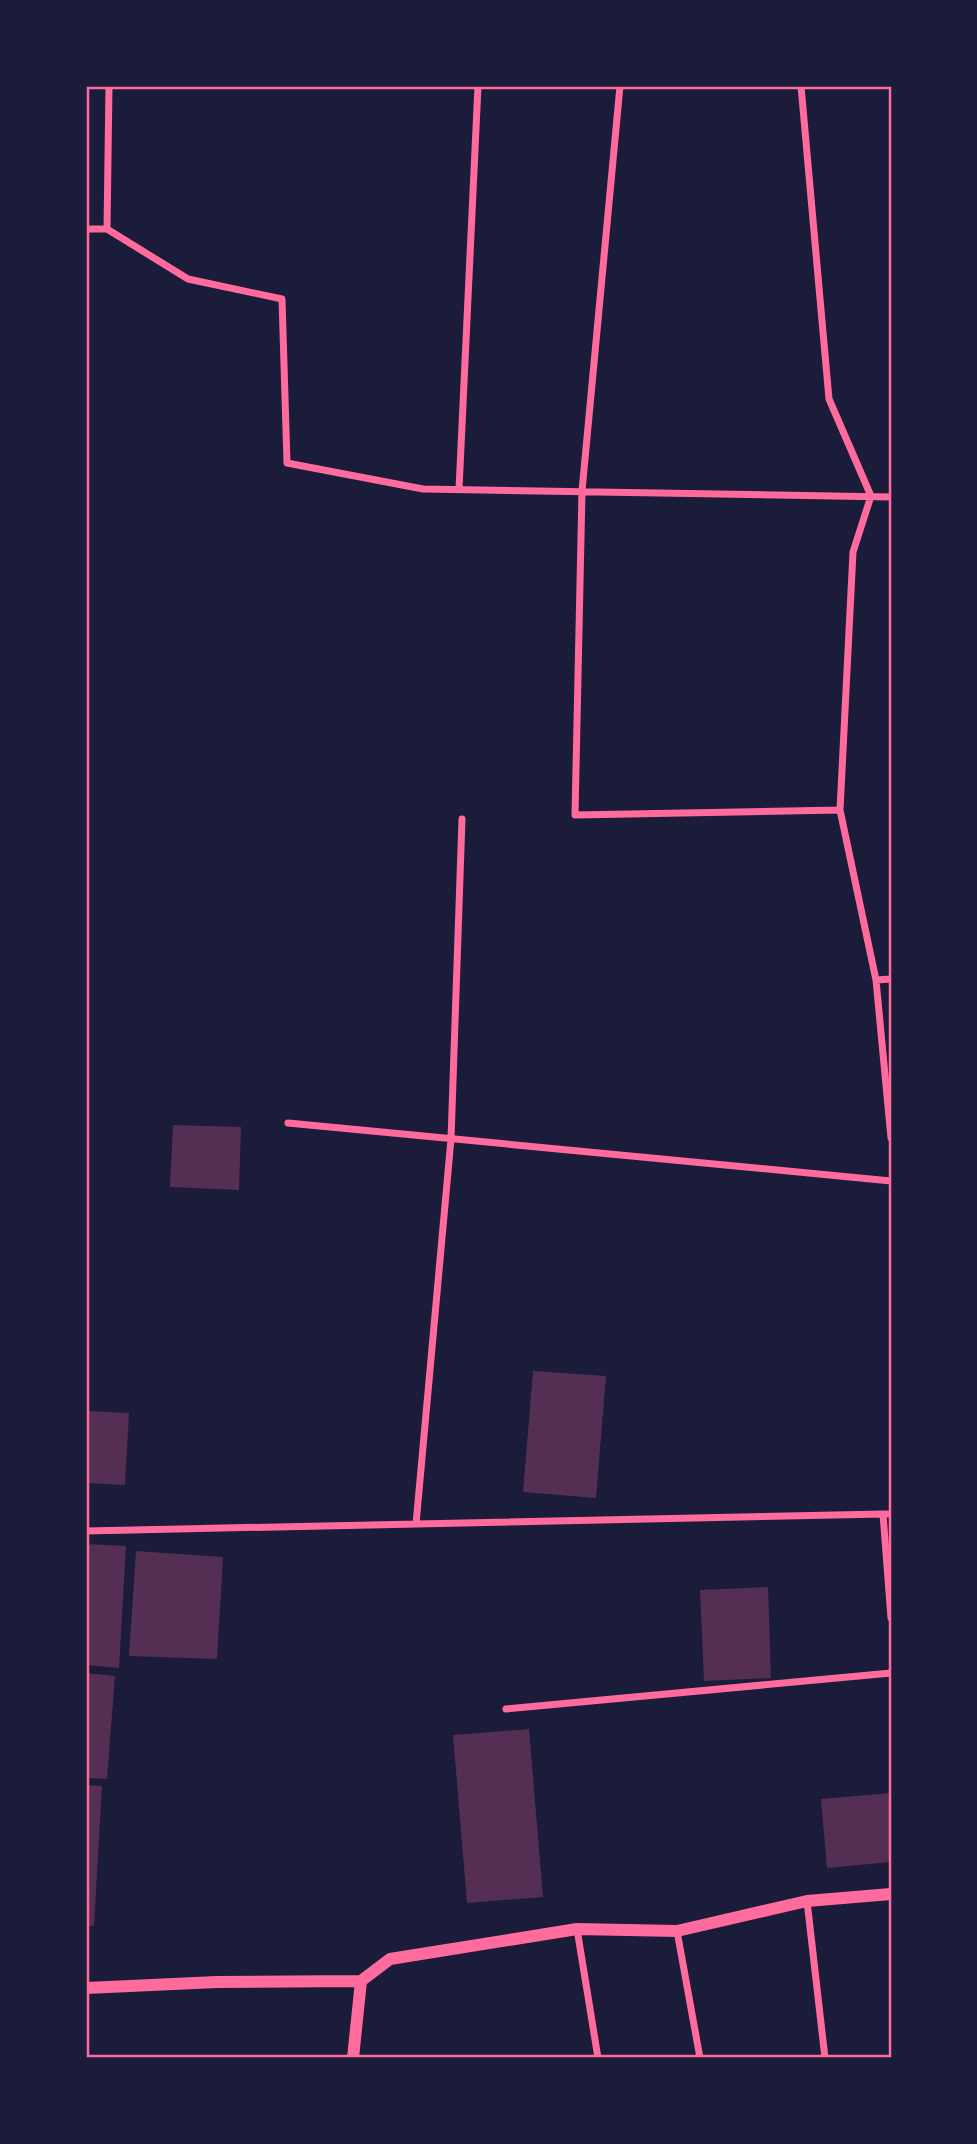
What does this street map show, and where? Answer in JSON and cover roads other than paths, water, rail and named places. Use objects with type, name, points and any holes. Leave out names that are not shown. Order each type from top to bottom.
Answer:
[{"type":"street","points":[[107,229],[109,86]]},
{"type":"street","points":[[459,489],[478,86]]},
{"type":"street","points":[[620,86],[582,491],[575,815],[841,810]]},
{"type":"street","points":[[801,86],[829,400],[872,496],[853,552],[841,810],[876,980],[891,1138]]},
{"type":"street","points":[[86,229],[107,229],[188,279],[282,299],[287,463],[423,489],[891,497]]},
{"type":"street","points":[[416,1524],[451,1139],[462,819]]},
{"type":"street","points":[[876,980],[891,979]]},
{"type":"street","points":[[288,1123],[891,1181]]},
{"type":"street","points":[[86,1531],[887,1514],[891,1618]]},
{"type":"street","points":[[506,1709],[891,1673]]},
{"type":"street","points":[[86,1989],[217,1982],[361,1981],[390,1959],[577,1930],[677,1931],[807,1900],[891,1894]]},
{"type":"street","points":[[807,1900],[825,2058]]},
{"type":"street","points":[[577,1930],[597,2058]]},
{"type":"street","points":[[677,1931],[701,2058]]},
{"type":"street","points":[[353,2058],[361,1981]]}]
